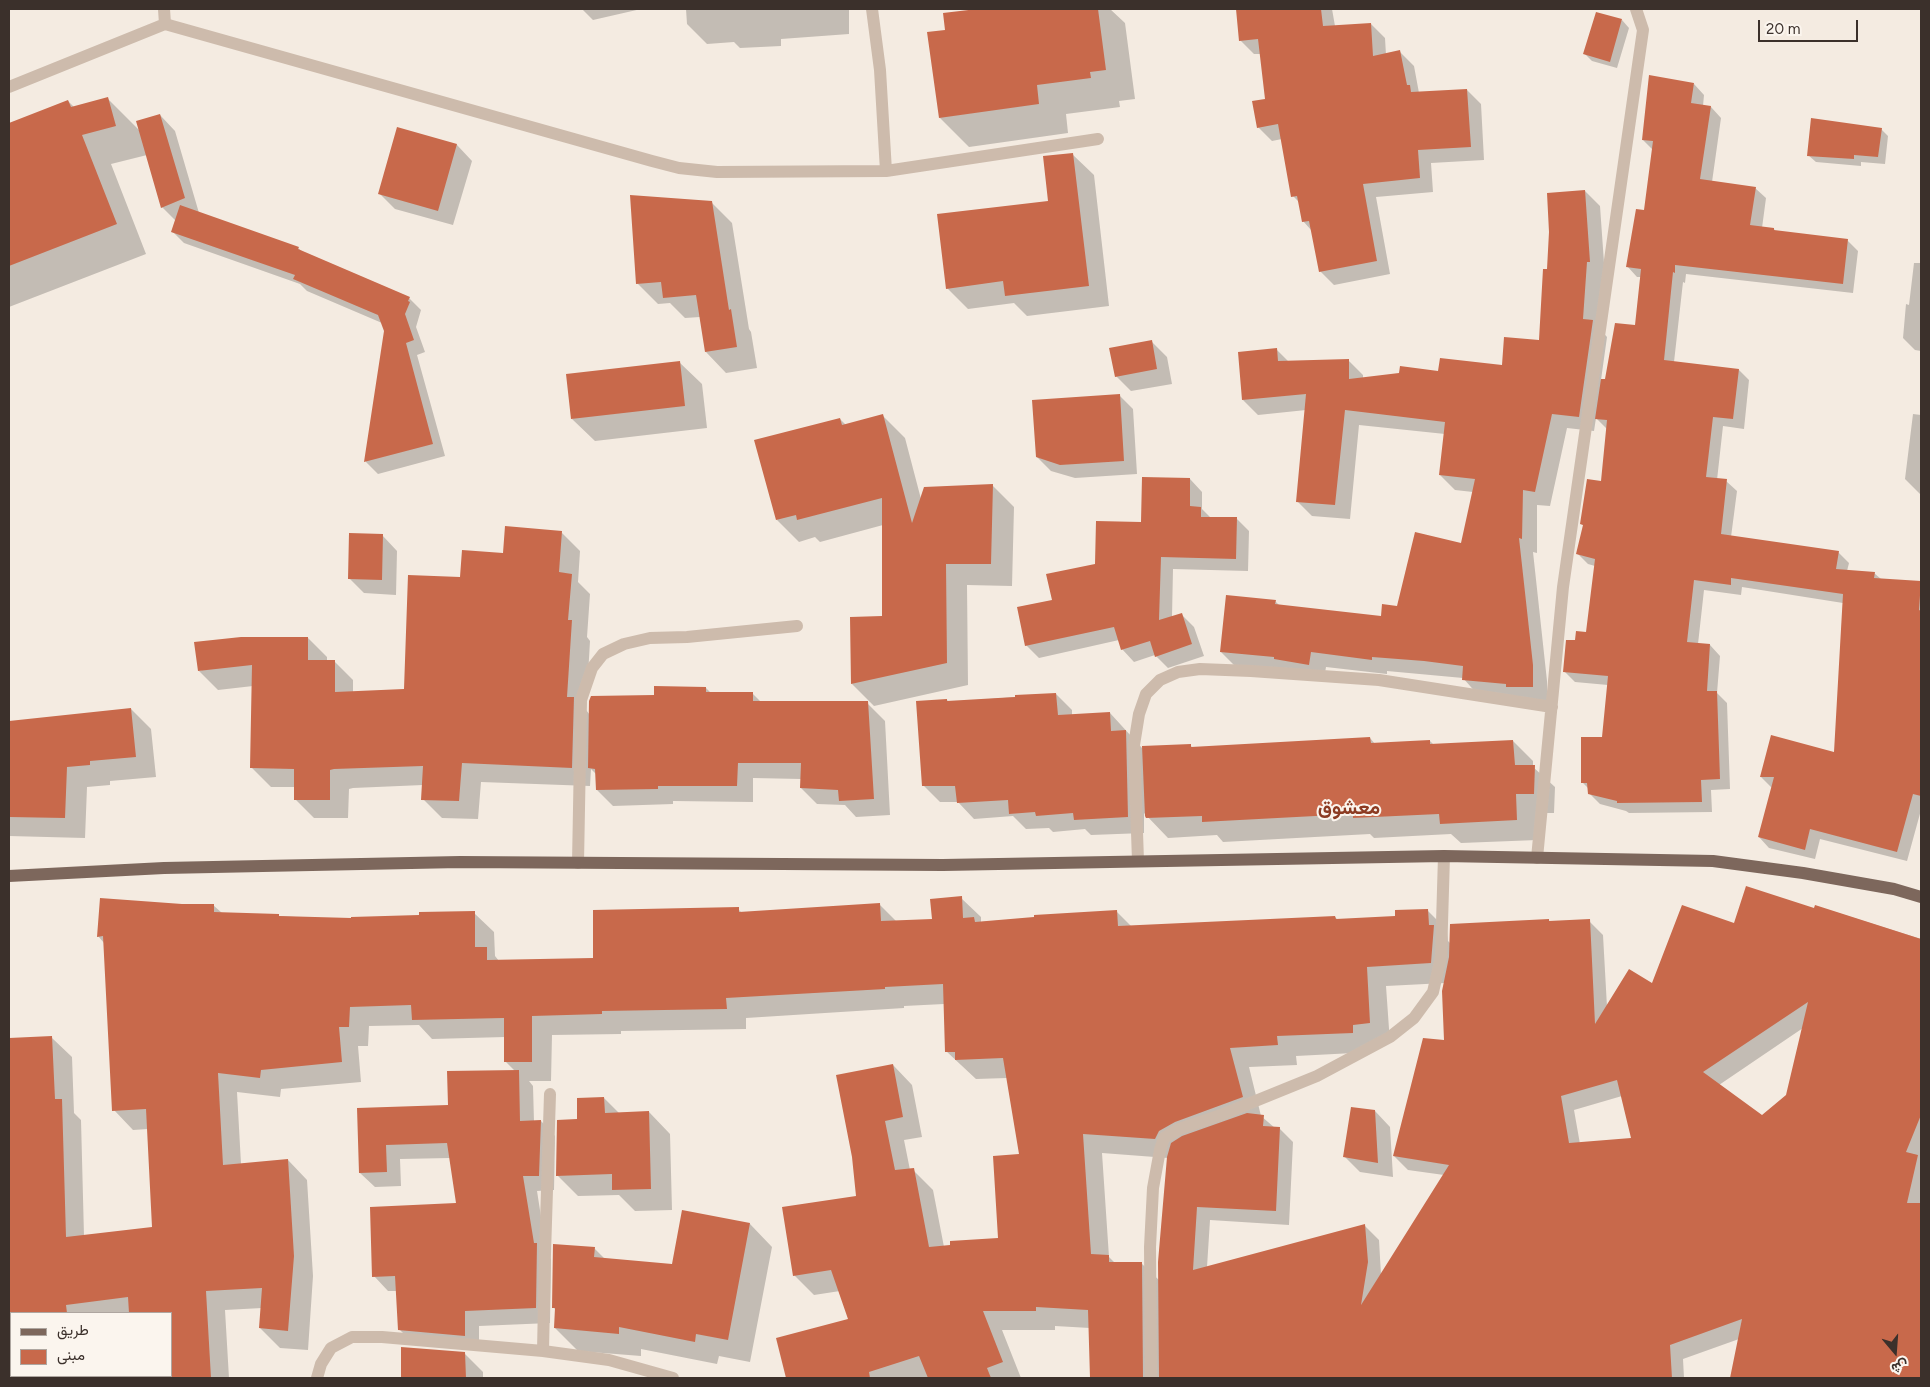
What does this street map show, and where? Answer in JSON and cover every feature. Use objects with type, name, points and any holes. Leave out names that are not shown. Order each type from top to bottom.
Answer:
[{"type":"main road","points":[[9,876],[211,867],[460,862],[943,865],[1444,856],[1713,861],[1803,873],[1894,889],[1921,897]]},
{"type":"street","points":[[164,9],[165,24]]},
{"type":"street","points":[[872,9],[880,70],[886,171]]},
{"type":"street","points":[[1537,858],[1566,568],[1643,30],[1636,9]]},
{"type":"street","points":[[9,87],[165,24],[679,168],[717,172],[886,171],[1098,139]]},
{"type":"street","points":[[578,863],[581,700],[592,668],[603,654],[624,644],[650,638],[688,637],[797,626]]},
{"type":"street","points":[[1138,861],[1134,746],[1139,714],[1146,694],[1160,680],[1178,672],[1200,669],[1251,671],[1379,680],[1552,707]]},
{"type":"street","points":[[1151,1378],[1150,1247],[1153,1188],[1164,1138],[1179,1129],[1221,1115],[1317,1076],[1390,1037],[1414,1018],[1433,992],[1441,957],[1444,856]]},
{"type":"street","points":[[543,1351],[544,1254],[550,1094]]},
{"type":"street","points":[[318,1378],[321,1364],[331,1348],[352,1337],[382,1337],[543,1351],[609,1360],[673,1378]]},
{"type":"building","points":[[977,9],[1098,9],[1106,70],[1090,72],[1091,78],[1037,85],[1039,104],[939,118],[927,32],[945,30],[943,13]]},
{"type":"building","points":[[1236,9],[1321,9],[1323,26],[1371,23],[1373,56],[1400,50],[1407,85],[1410,85],[1411,92],[1467,89],[1471,147],[1418,150],[1420,178],[1363,184],[1377,261],[1319,272],[1309,221],[1302,222],[1297,196],[1291,197],[1278,124],[1257,128],[1252,101],[1265,99],[1258,39],[1239,41]]},
{"type":"building","points":[[1596,12],[1622,19],[1610,62],[1583,54]]},
{"type":"building","points":[[1649,75],[1694,83],[1691,103],[1711,106],[1700,179],[1756,187],[1750,225],[1774,228],[1774,230],[1848,239],[1843,284],[1675,265],[1664,360],[1739,369],[1733,419],[1713,417],[1706,477],[1727,479],[1721,534],[1839,551],[1836,569],[1875,572],[1874,578],[1921,581],[1919,610],[1921,611],[1921,796],[1913,794],[1897,852],[1810,829],[1805,850],[1758,837],[1774,777],[1760,777],[1771,735],[1834,752],[1843,594],[1731,578],[1731,585],[1694,580],[1687,642],[1710,644],[1707,691],[1717,691],[1720,779],[1701,780],[1702,802],[1617,803],[1617,801],[1588,794],[1587,783],[1581,783],[1581,737],[1602,737],[1608,676],[1563,672],[1566,640],[1575,640],[1576,631],[1586,632],[1595,559],[1576,554],[1583,525],[1580,524],[1587,479],[1601,481],[1607,420],[1595,419],[1601,379],[1605,379],[1615,323],[1635,325],[1641,269],[1626,267],[1636,209],[1644,210],[1653,141],[1642,140]]},
{"type":"building","points":[[108,97],[116,126],[82,135],[117,224],[9,266],[9,123],[68,100],[71,107]]},
{"type":"building","points":[[160,114],[185,198],[161,208],[136,121]]},
{"type":"building","points":[[1811,118],[1882,128],[1878,157],[1854,155],[1854,159],[1807,156]]},
{"type":"building","points":[[397,127],[457,144],[438,211],[378,194]]},
{"type":"building","points":[[1073,153],[1089,286],[1005,296],[1003,281],[946,289],[937,214],[1048,201],[1043,156]]},
{"type":"building","points":[[1585,190],[1590,262],[1587,262],[1583,319],[1593,320],[1579,417],[1552,414],[1535,492],[1523,490],[1522,539],[1519,538],[1533,665],[1533,687],[1506,687],[1506,684],[1462,680],[1463,666],[1424,661],[1372,657],[1372,660],[1311,652],[1309,665],[1274,659],[1274,657],[1220,652],[1226,595],[1276,600],[1275,604],[1381,616],[1382,604],[1397,606],[1415,532],[1461,543],[1475,479],[1439,475],[1445,422],[1345,410],[1335,505],[1296,502],[1306,394],[1242,400],[1238,352],[1277,348],[1278,361],[1349,359],[1349,379],[1399,373],[1400,366],[1438,371],[1440,358],[1502,365],[1504,337],[1539,340],[1543,269],[1547,269],[1549,232],[1547,193]]},
{"type":"building","points":[[630,195],[712,201],[729,310],[731,309],[737,347],[705,352],[696,295],[663,298],[661,282],[636,284]]},
{"type":"building","points":[[180,205],[299,247],[298,249],[410,297],[405,314],[414,340],[406,343],[433,444],[364,462],[384,331],[378,315],[293,279],[295,275],[171,232]]},
{"type":"building","points":[[1152,340],[1157,369],[1115,377],[1109,348]]},
{"type":"building","points":[[680,361],[685,406],[571,419],[566,374]]},
{"type":"building","points":[[1120,394],[1124,461],[1060,465],[1036,457],[1032,400]]},
{"type":"building","points":[[883,414],[912,523],[924,487],[993,484],[991,564],[946,564],[947,663],[851,684],[850,617],[882,616],[882,498],[797,520],[796,515],[776,520],[754,440],[840,418],[842,425]]},
{"type":"building","points":[[1142,477],[1190,478],[1190,506],[1201,507],[1201,517],[1237,517],[1236,559],[1161,557],[1159,620],[1182,613],[1192,644],[1155,657],[1150,641],[1121,650],[1114,627],[1025,646],[1017,607],[1052,600],[1046,574],[1095,564],[1096,521],[1141,522]]},
{"type":"building","points":[[505,526],[562,531],[559,572],[572,574],[568,620],[572,620],[567,697],[574,697],[572,768],[462,763],[459,801],[421,800],[423,766],[330,770],[330,800],[294,800],[294,769],[250,768],[252,665],[198,671],[194,642],[241,637],[308,637],[308,660],[335,660],[335,692],[404,689],[408,575],[460,577],[462,550],[503,553]]},
{"type":"building","points":[[349,533],[383,534],[382,580],[348,579]]},
{"type":"building","points":[[654,686],[706,687],[706,692],[753,692],[753,701],[868,701],[874,799],[839,801],[838,790],[800,788],[801,763],[738,763],[737,786],[658,786],[658,789],[596,790],[595,769],[588,768],[589,701],[591,696],[654,695]]},
{"type":"building","points":[[1056,693],[1058,715],[1110,712],[1111,731],[1126,730],[1128,817],[1074,820],[1073,813],[1036,816],[1035,812],[1009,814],[1008,800],[957,803],[955,786],[922,786],[916,701],[947,699],[947,701]]},
{"type":"building","points":[[131,708],[136,757],[90,761],[90,765],[67,767],[65,818],[9,817],[9,721]]},
{"type":"building","points":[[1370,737],[1371,743],[1430,740],[1430,744],[1513,740],[1515,765],[1535,765],[1534,794],[1516,794],[1517,820],[1440,824],[1439,814],[1353,818],[1353,814],[1202,822],[1202,816],[1146,818],[1145,816],[1142,746],[1191,744],[1191,747]]},
{"type":"building","points":[[1746,886],[1814,908],[1815,905],[1921,939],[1921,1115],[1906,1152],[1918,1155],[1907,1203],[1921,1203],[1921,1378],[1730,1378],[1742,1319],[1670,1345],[1672,1378],[1159,1378],[1158,1262],[1167,1157],[1171,1143],[1182,1136],[1247,1113],[1264,1115],[1263,1126],[1280,1127],[1276,1211],[1197,1207],[1193,1270],[1365,1224],[1368,1262],[1361,1305],[1449,1165],[1393,1156],[1423,1038],[1444,1040],[1442,991],[1449,957],[1450,924],[1590,919],[1595,1024],[1629,969],[1652,983],[1682,905],[1734,923]],"holes":[[[1808,1002],[1786,1095],[1762,1115],[1703,1072]],[[1617,1080],[1631,1138],[1569,1143],[1561,1096]]]},
{"type":"building","points":[[962,896],[963,918],[974,917],[975,922],[1034,917],[1034,915],[1117,910],[1118,926],[1335,916],[1336,919],[1395,916],[1395,910],[1428,909],[1429,925],[1434,925],[1431,963],[1367,967],[1370,1023],[1353,1025],[1353,1033],[1277,1036],[1278,1045],[1230,1048],[1243,1097],[1175,1122],[1159,1131],[1155,1139],[1083,1134],[1091,1254],[1109,1255],[1109,1262],[1142,1262],[1143,1378],[1090,1378],[1088,1310],[1036,1307],[1036,1311],[983,1311],[1003,1362],[987,1368],[991,1378],[928,1378],[919,1356],[869,1372],[870,1378],[786,1378],[776,1338],[848,1319],[831,1270],[793,1276],[782,1207],[856,1196],[852,1157],[836,1075],[893,1064],[903,1117],[885,1121],[895,1170],[914,1168],[929,1247],[950,1245],[950,1241],[998,1238],[993,1156],[1019,1154],[1003,1058],[955,1060],[955,1052],[945,1052],[943,984],[726,998],[727,1009],[602,1011],[602,1014],[532,1016],[532,1062],[504,1062],[504,1018],[412,1020],[411,1005],[350,1007],[349,1027],[339,1027],[342,1062],[261,1070],[260,1078],[218,1073],[223,1165],[288,1159],[294,1256],[288,1331],[259,1328],[262,1288],[206,1291],[211,1378],[171,1378],[172,1312],[129,1312],[128,1297],[66,1305],[67,1312],[9,1313],[9,1038],[52,1036],[55,1099],[62,1099],[66,1237],[152,1227],[146,1109],[112,1111],[103,936],[97,937],[100,898],[182,904],[214,904],[214,912],[279,914],[279,916],[351,918],[419,915],[419,912],[475,911],[475,947],[487,947],[487,960],[593,958],[593,910],[739,907],[739,912],[880,903],[881,921],[932,919],[930,899]]},
{"type":"building","points":[[519,1070],[520,1121],[541,1120],[539,1176],[523,1176],[534,1243],[537,1243],[536,1308],[465,1311],[465,1336],[398,1330],[395,1276],[372,1277],[370,1207],[456,1203],[447,1143],[386,1145],[387,1172],[359,1173],[357,1108],[448,1105],[447,1071]]},
{"type":"building","points":[[604,1097],[605,1113],[649,1111],[651,1189],[612,1190],[612,1174],[556,1176],[557,1120],[577,1119],[577,1098]]},
{"type":"building","points":[[1351,1107],[1375,1110],[1378,1163],[1343,1157]]},
{"type":"building","points":[[682,1210],[750,1223],[728,1340],[696,1334],[695,1342],[619,1327],[619,1334],[554,1328],[555,1308],[552,1308],[553,1244],[595,1247],[594,1257],[672,1264]]},
{"type":"building","points":[[401,1347],[465,1352],[466,1378],[401,1378]]},
{"type":"district","name":"معشوق","points":[[1349,808]]}]
